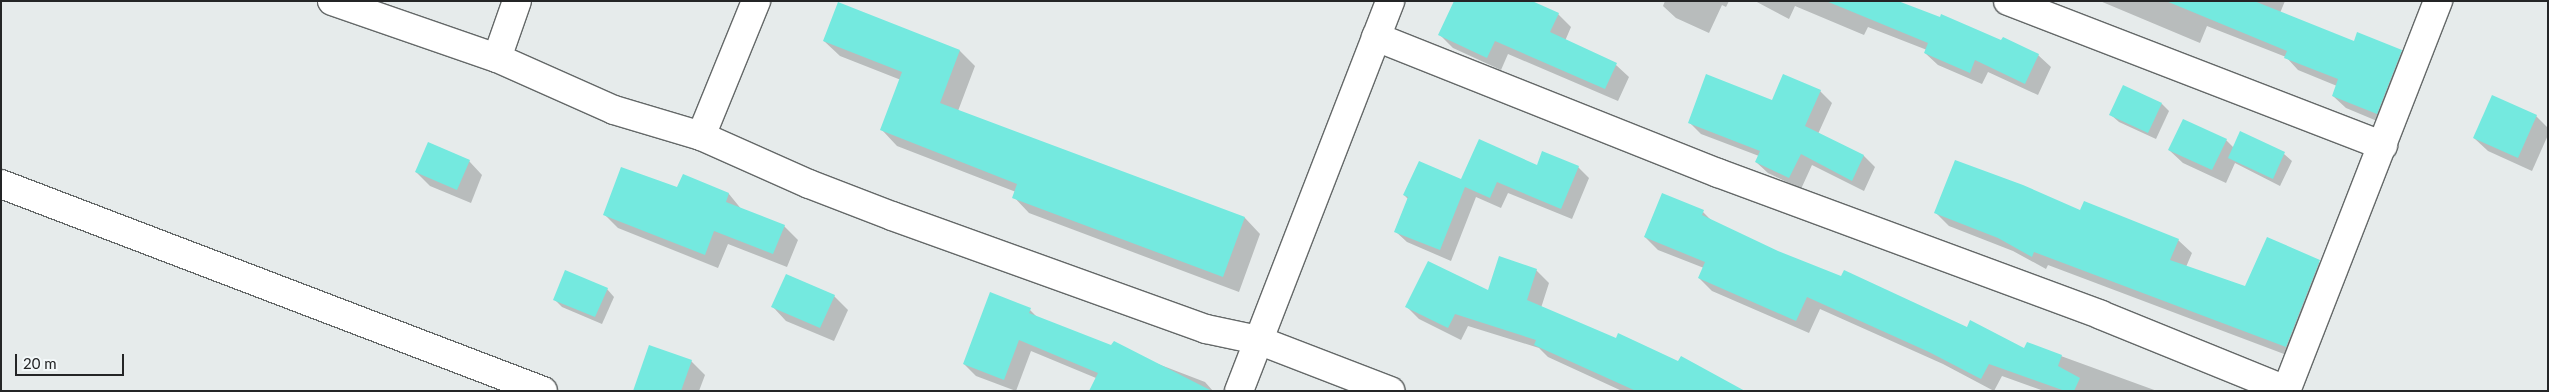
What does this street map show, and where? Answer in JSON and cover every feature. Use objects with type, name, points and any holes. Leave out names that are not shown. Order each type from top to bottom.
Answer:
[{"type":"street","points":[[332,1],[497,58],[614,110],[701,136],[809,184],[892,216],[1206,329],[1258,340],[1390,391]]},
{"type":"street","points":[[497,58],[517,1]]},
{"type":"street","points":[[701,136],[756,1]]},
{"type":"street","points":[[1239,391],[1390,1]]},
{"type":"street","points":[[2008,1],[2383,146]]},
{"type":"street","points":[[1376,36],[1718,173],[2101,315],[2286,390],[2383,146],[2438,1]]},
{"type":"street","points":[[1,184],[544,391]]},
{"type":"building","points":[[1454,1],[1532,1],[1559,13],[1550,32],[1617,63],[1605,89],[1495,41],[1487,58],[1438,35]]},
{"type":"building","points":[[1826,1],[1898,1],[1940,17],[1941,14],[2001,40],[2003,37],[2039,54],[2025,84],[1975,60],[1970,73],[1924,53],[1928,43]]},
{"type":"building","points":[[2166,1],[2254,1],[2354,41],[2357,32],[2402,50],[2377,114],[2332,96],[2338,79],[2284,58],[2287,51]]},
{"type":"building","points":[[838,2],[960,50],[940,103],[1245,217],[1223,277],[1012,198],[1017,184],[880,130],[902,72],[823,41]]},
{"type":"building","points":[[1706,74],[1772,100],[1783,74],[1821,90],[1805,126],[1864,155],[1852,181],[1801,154],[1789,178],[1755,162],[1760,151],[1688,123]]},
{"type":"building","points":[[2123,85],[2162,103],[2148,133],[2109,115]]},
{"type":"building","points":[[2492,95],[2537,115],[2518,158],[2473,138]]},
{"type":"building","points":[[2183,119],[2227,139],[2212,170],[2168,150]]},
{"type":"building","points":[[2240,131],[2285,152],[2273,179],[2228,158]]},
{"type":"building","points":[[1479,139],[1537,165],[1542,151],[1579,166],[1561,209],[1497,182],[1490,198],[1465,187],[1440,250],[1394,232],[1408,197],[1403,195],[1419,161],[1461,179]]},
{"type":"building","points":[[428,142],[470,160],[457,190],[415,172]]},
{"type":"building","points":[[1955,160],[2023,185],[2080,210],[2084,201],[2179,239],[2170,260],[2245,286],[2267,237],[2320,260],[2286,347],[2034,252],[2032,257],[1998,238],[1934,213]]},
{"type":"building","points":[[621,167],[677,187],[683,174],[729,193],[726,202],[785,225],[773,254],[714,231],[705,255],[603,215]]},
{"type":"building","points":[[1662,193],[1704,210],[1702,215],[1778,251],[1841,276],[1844,270],[1967,327],[1970,320],[2024,348],[2027,342],[2062,355],[2058,366],[2080,378],[2074,391],[2065,391],[1989,364],[1981,379],[1929,352],[1807,297],[1796,321],[1698,278],[1705,262],[1644,237]]},
{"type":"building","points":[[1499,256],[1537,269],[1527,300],[1616,338],[1618,333],[1678,361],[1681,356],[1745,391],[1636,391],[1534,345],[1536,340],[1455,314],[1448,328],[1405,307],[1428,261],[1488,290]]},
{"type":"building","points":[[565,270],[608,288],[595,317],[553,300]]},
{"type":"building","points":[[786,274],[835,295],[820,328],[771,307]]},
{"type":"building","points":[[990,292],[1031,308],[1029,313],[1111,345],[1114,341],[1212,391],[1089,391],[1098,373],[1019,340],[1004,380],[963,364]]},
{"type":"building","points":[[649,345],[692,360],[681,391],[633,391]]}]
